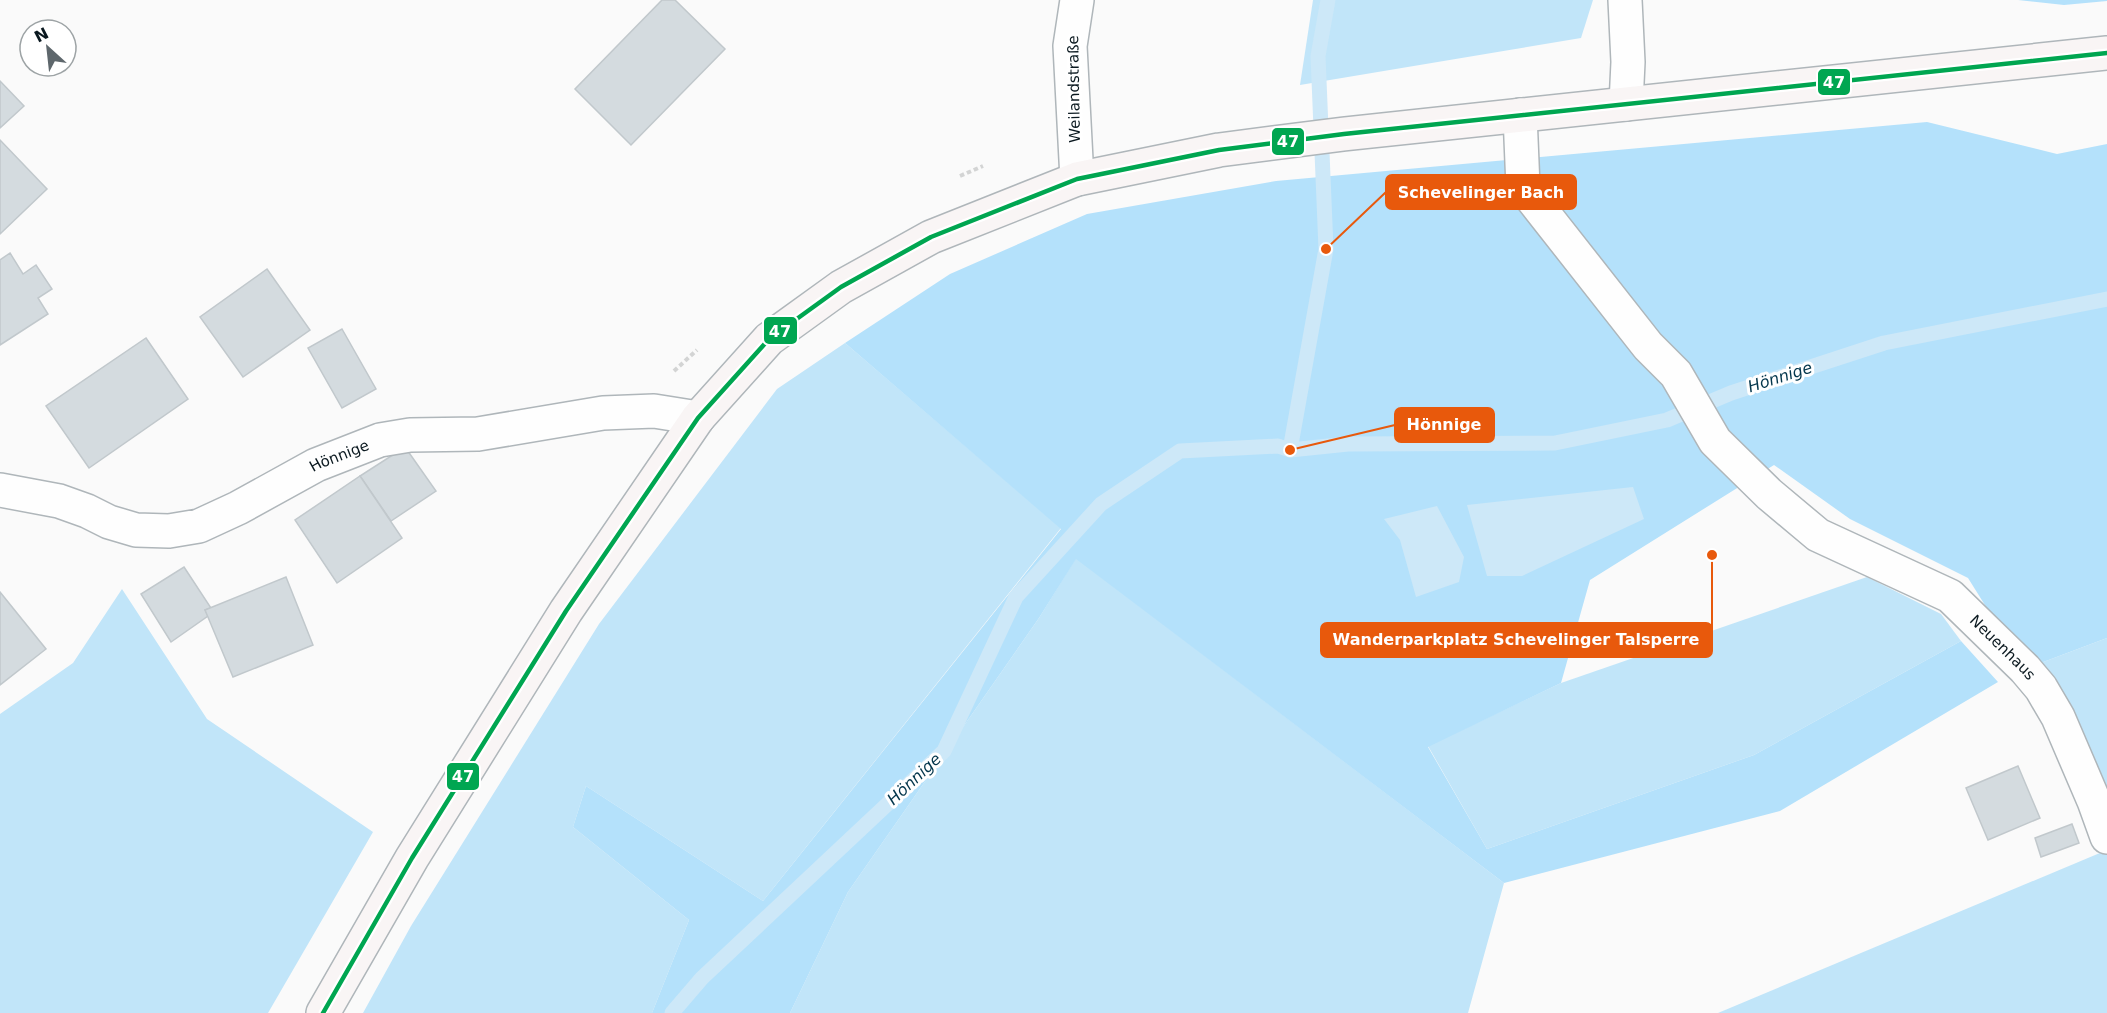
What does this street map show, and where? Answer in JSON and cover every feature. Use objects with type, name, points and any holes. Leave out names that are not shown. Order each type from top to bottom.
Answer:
[{"type":"main road","points":[[323,1013],[412,858],[560,621],[698,418],[769,339],[842,288],[931,237],[1077,179],[1219,150],[1344,134],[2107,53]]},
{"type":"street","name":"Weilandstraße","points":[[1077,0],[1070,46],[1077,179]]},
{"type":"street","points":[[1625,0],[1628,62],[1626,104]]},
{"type":"street","name":"Neuenhaus","points":[[1520,115],[1522,187],[1648,346],[1676,374],[1715,441],[1769,494],[1818,535],[1950,596],[2025,669],[2041,688],[2058,717],[2107,837]]},
{"type":"street","name":"Hönnige","points":[[0,490],[59,501],[109,522],[136,530],[169,531],[199,526],[238,508],[316,465],[380,440],[410,435],[477,434],[603,414],[654,411],[698,418]]},
{"type":"shaded area","points":[[1313,0],[1593,0],[1581,38],[1300,85]]},
{"type":"shaded area","points":[[2018,0],[2107,0],[2107,1],[2064,5]]},
{"type":"shaded area","points":[[1927,122],[2057,154],[2107,144],[2107,638],[2025,669],[1968,578],[1850,519],[1774,465],[1590,580],[1561,683],[1428,747],[1487,849],[1754,755],[1961,641],[1998,682],[1780,811],[1504,883],[1076,559],[1039,618],[848,892],[790,1013],[652,1013],[689,920],[573,827],[586,786],[763,901],[1061,529],[845,343],[950,274],[1087,214],[1276,181]]},
{"type":"shaded area","points":[[845,343],[1061,528],[763,901],[586,786],[573,827],[689,920],[652,1013],[363,1013],[411,926],[599,624],[777,389]]},
{"type":"shaded area","points":[[1633,487],[1644,519],[1522,576],[1487,576],[1467,505]]},
{"type":"shaded area","points":[[1437,506],[1464,557],[1459,582],[1416,597],[1400,540],[1384,519]]},
{"type":"shaded area","points":[[1076,558],[1504,883],[1468,1013],[790,1013],[848,892],[1039,618]]},
{"type":"shaded area","points":[[1867,577],[1941,614],[1961,641],[1754,755],[1487,849],[1428,746],[1561,683]]},
{"type":"shaded area","points":[[122,589],[207,719],[373,832],[268,1013],[0,1013],[0,714],[73,663]]},
{"type":"shaded area","points":[[2107,638],[2107,836],[2025,669]]},
{"type":"shaded area","points":[[2107,850],[2107,1013],[1718,1013]]},
{"type":"building","points":[[662,0],[675,0],[725,49],[631,145],[575,89]]},
{"type":"building","points":[[0,81],[24,106],[0,128]]},
{"type":"building","points":[[0,140],[47,189],[0,234]]},
{"type":"building","points":[[10,253],[23,274],[36,265],[52,289],[38,298],[48,314],[0,345],[0,260]]},
{"type":"building","points":[[267,269],[310,330],[243,377],[200,317]]},
{"type":"building","points":[[342,329],[376,389],[342,408],[308,348]]},
{"type":"building","points":[[146,338],[188,399],[89,468],[46,406]]},
{"type":"building","points":[[405,447],[436,491],[391,521],[360,476]]},
{"type":"building","points":[[360,476],[402,538],[337,583],[295,520]]},
{"type":"building","points":[[184,567],[211,608],[205,610],[208,616],[171,642],[141,594]]},
{"type":"building","points":[[286,577],[313,645],[233,677],[205,610]]},
{"type":"building","points":[[0,592],[46,649],[0,685]]},
{"type":"building","points":[[2018,766],[2040,818],[1988,840],[1966,788]]},
{"type":"building","points":[[2072,824],[2079,843],[2041,857],[2035,838]]},
{"type":"waterway","points":[[1290,450],[1326,249],[1318,56],[1328,0]]},
{"type":"waterway","name":"Hönnige","points":[[672,1013],[702,978],[944,751],[1016,597],[1101,504],[1180,451],[1278,446],[1290,450],[1348,444],[1555,443],[1667,420],[1731,393],[1884,343],[2107,299]]},
{"type":"transit line","name":"47","points":[[323,1013],[412,858],[566,611],[698,418],[769,339],[841,287],[931,237],[1077,179],[1219,150],[1344,134],[2107,53]]},
{"type":"place","name":"Schevelinger Bach","points":[[1326,249]]},
{"type":"place","name":"Hönnige","points":[[1290,450]]},
{"type":"place","name":"Wanderparkplatz Schevelinger Talsperre","points":[[1712,555]]}]
